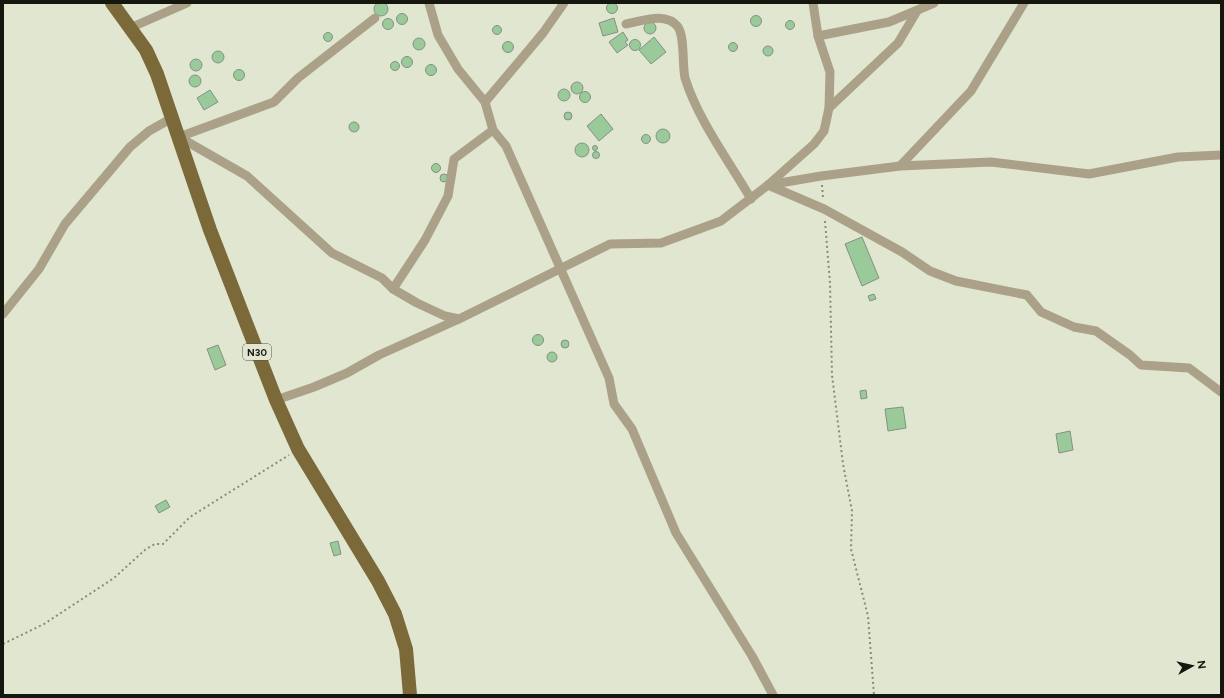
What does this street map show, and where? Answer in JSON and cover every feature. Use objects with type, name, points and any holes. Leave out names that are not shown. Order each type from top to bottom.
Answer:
[{"type":"main road","name":"N30","points":[[112,3],[149,56],[179,137],[210,230],[276,400],[298,449],[378,582],[395,614],[406,650],[410,695]]},
{"type":"street","points":[[130,28],[187,3]]},
{"type":"street","points":[[429,3],[438,35],[458,69],[485,102],[493,130],[506,146],[609,378],[614,404],[632,429],[676,533],[752,656],[773,695]]},
{"type":"street","points":[[276,400],[314,387],[347,373],[379,355],[459,319],[610,244],[661,243],[721,221],[751,199],[768,186],[814,144],[824,131],[829,108],[830,72],[818,36],[813,3]]},
{"type":"street","points":[[818,36],[889,22],[917,12],[934,3]]},
{"type":"street","points":[[900,166],[971,91],[1024,3]]},
{"type":"street","points":[[485,102],[543,33],[562,4]]},
{"type":"street","points":[[829,108],[898,44],[917,12]]},
{"type":"street","points":[[179,137],[274,102],[298,78],[375,18]]},
{"type":"street","points":[[626,24],[657,18],[668,19],[678,28],[682,41],[683,70],[689,91],[699,112],[751,199]]},
{"type":"street","points":[[3,314],[38,269],[65,224],[125,153],[149,131],[172,118]]},
{"type":"street","points":[[393,289],[425,240],[448,196],[454,159],[493,130]]},
{"type":"street","points":[[179,137],[248,176],[332,253],[382,278],[393,289],[445,316],[459,319]]},
{"type":"street","points":[[768,186],[821,176],[900,166],[991,162],[1089,174],[1178,157],[1221,156]]},
{"type":"street","points":[[768,186],[824,210],[902,252],[930,271],[956,281],[1027,294],[1041,312],[1074,327],[1096,331],[1130,355],[1141,365],[1189,368],[1221,392]]},
{"type":"path","points":[[821,176],[830,283],[832,375],[843,464],[852,511],[851,549],[868,616],[874,695]]},
{"type":"path","points":[[3,644],[44,624],[114,578],[146,549],[155,544],[163,544],[190,517],[298,449]]},
{"type":"building","points":[[381,2],[386,4],[388,9],[386,14],[381,16],[376,14],[374,9],[376,4]]},
{"type":"building","points":[[610,3],[614,3],[616,4],[616,12],[610,13],[607,10],[607,6]]},
{"type":"building","points":[[402,13],[406,15],[408,19],[406,23],[402,25],[398,23],[396,19],[398,15]]},
{"type":"building","points":[[756,15],[760,17],[762,21],[760,25],[756,27],[752,25],[750,21],[752,17]]},
{"type":"building","points":[[388,18],[392,20],[394,24],[392,28],[388,30],[384,28],[382,24],[384,20]]},
{"type":"building","points":[[614,18],[618,32],[603,36],[599,23]]},
{"type":"building","points":[[788,21],[792,21],[794,25],[792,29],[788,29],[786,27],[786,23]]},
{"type":"building","points":[[650,22],[654,24],[656,28],[654,32],[650,34],[646,32],[644,28],[646,24]]},
{"type":"building","points":[[497,25],[502,30],[497,35],[492,30]]},
{"type":"building","points":[[328,32],[333,37],[328,42],[323,37]]},
{"type":"building","points":[[623,32],[628,40],[625,42],[628,45],[617,53],[609,42]]},
{"type":"building","points":[[654,37],[666,52],[651,64],[639,50]]},
{"type":"building","points":[[419,38],[423,40],[425,44],[423,48],[419,50],[415,48],[413,44],[415,40]]},
{"type":"building","points":[[635,39],[639,41],[641,45],[639,49],[635,51],[631,49],[629,45],[631,41]]},
{"type":"building","points":[[508,41],[512,43],[514,47],[512,51],[508,53],[504,51],[502,47],[504,43]]},
{"type":"building","points":[[733,42],[738,47],[733,52],[728,47]]},
{"type":"building","points":[[766,46],[770,46],[772,47],[772,55],[766,56],[763,53],[763,49]]},
{"type":"building","points":[[216,51],[220,51],[224,57],[220,63],[216,63],[212,59],[212,55]]},
{"type":"building","points":[[405,57],[409,57],[411,58],[411,66],[405,67],[402,64],[402,60]]},
{"type":"building","points":[[198,59],[201,60],[201,70],[194,71],[191,70],[190,63],[191,60]]},
{"type":"building","points":[[393,62],[397,62],[399,66],[397,70],[393,70],[391,68],[391,64]]},
{"type":"building","points":[[429,65],[433,65],[435,66],[435,74],[429,75],[426,72],[426,68]]},
{"type":"building","points":[[239,69],[243,71],[245,75],[243,79],[239,81],[235,79],[233,75],[235,71]]},
{"type":"building","points":[[193,75],[197,75],[201,81],[197,87],[193,87],[189,83],[189,79]]},
{"type":"building","points":[[575,82],[579,82],[583,88],[579,94],[575,94],[571,90],[571,86]]},
{"type":"building","points":[[564,89],[568,91],[570,95],[568,99],[564,101],[560,99],[558,95],[560,91]]},
{"type":"building","points":[[210,90],[218,102],[204,110],[197,98]]},
{"type":"building","points":[[583,92],[587,92],[589,93],[589,101],[583,102],[580,99],[580,95]]},
{"type":"building","points":[[566,112],[570,112],[572,116],[570,120],[566,120],[564,118],[564,114]]},
{"type":"building","points":[[601,114],[613,129],[599,141],[587,126]]},
{"type":"building","points":[[352,122],[356,122],[358,123],[358,131],[352,132],[349,129],[349,125]]},
{"type":"building","points":[[663,129],[668,131],[670,136],[668,141],[663,143],[658,141],[656,136],[658,131]]},
{"type":"building","points":[[644,135],[648,135],[650,139],[648,143],[644,143],[642,141],[642,137]]},
{"type":"building","points":[[582,143],[587,145],[589,150],[587,155],[582,157],[577,155],[575,150],[577,145]]},
{"type":"building","points":[[593,146],[597,146],[597,150],[593,150]]},
{"type":"building","points":[[596,151],[599,152],[599,158],[596,159],[593,158],[592,155],[593,152]]},
{"type":"building","points":[[436,163],[441,168],[436,173],[431,168]]},
{"type":"building","points":[[442,174],[446,174],[448,178],[446,182],[442,182],[440,180],[440,176]]},
{"type":"building","points":[[862,237],[879,278],[862,286],[845,244]]},
{"type":"building","points":[[874,294],[876,299],[870,301],[868,296]]},
{"type":"building","points":[[538,334],[542,336],[544,340],[542,344],[538,346],[534,344],[532,340],[534,336]]},
{"type":"building","points":[[565,340],[568,341],[568,347],[565,348],[562,347],[561,344],[562,341]]},
{"type":"building","points":[[218,345],[226,365],[215,370],[207,349]]},
{"type":"building","points":[[552,352],[557,357],[552,362],[547,357]]},
{"type":"building","points":[[866,390],[867,398],[861,399],[860,391]]},
{"type":"building","points":[[903,407],[906,428],[888,431],[885,409]]},
{"type":"building","points":[[1070,431],[1073,450],[1059,453],[1056,434]]},
{"type":"building","points":[[166,500],[170,507],[159,513],[155,506]]},
{"type":"building","points":[[338,541],[341,554],[334,556],[330,543]]}]
